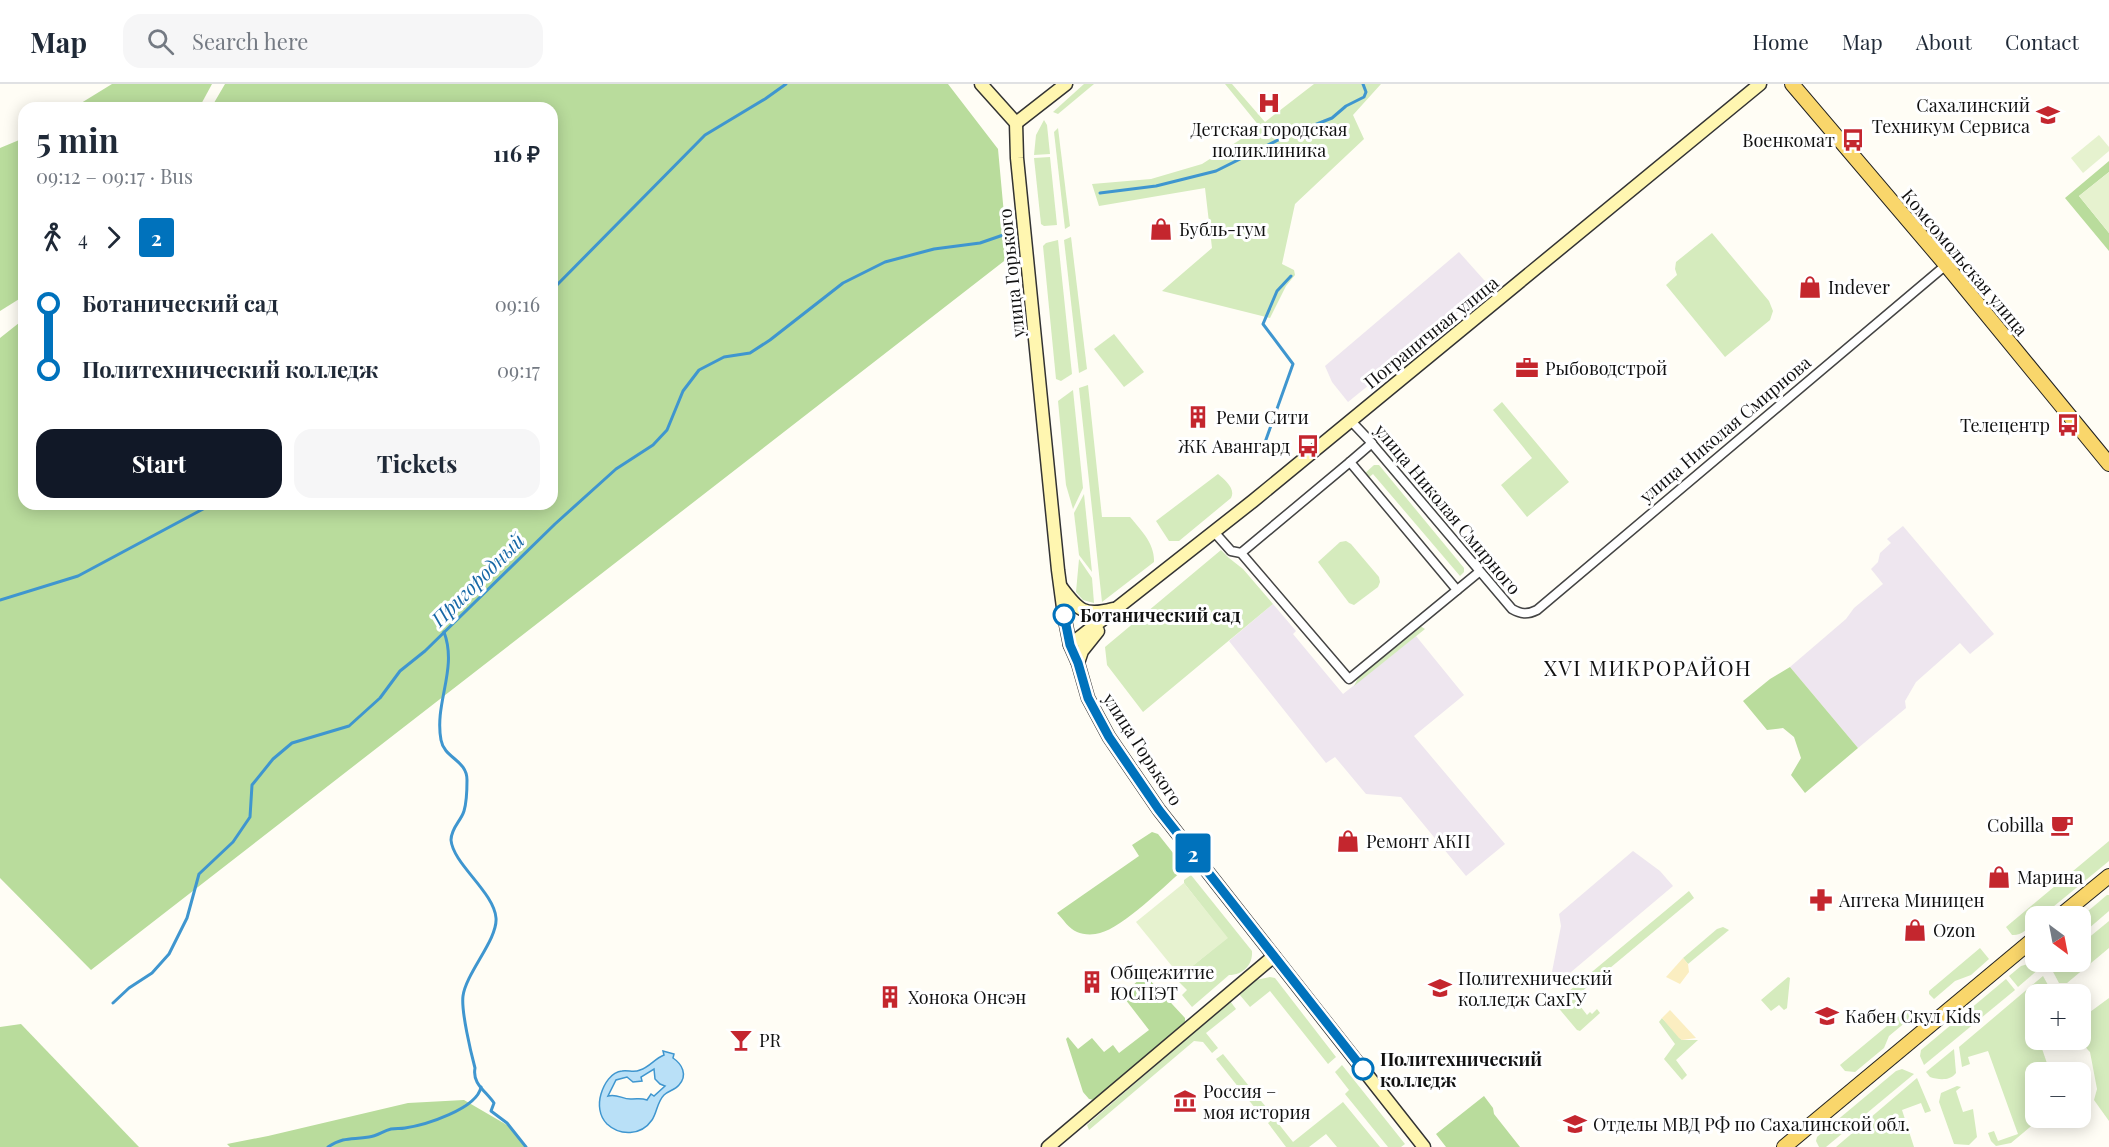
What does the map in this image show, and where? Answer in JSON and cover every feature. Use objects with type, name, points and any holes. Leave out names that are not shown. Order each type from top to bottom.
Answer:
[{"type":"main road","name":"Комсомольская улица","points":[[1792,84],[2109,464]]},
{"type":"main road","points":[[2072,906],[2109,876]]},
{"type":"main road","points":[[1784,1147],[2025,946]]},
{"type":"street","points":[[981,84],[1016,123],[1066,84]]},
{"type":"street","name":"Пограничная улица","points":[[1070,645],[1215,533],[1760,84]]},
{"type":"street","name":"улица Горького","points":[[1016,123],[1017,158],[1060,586],[1070,645],[1088,698],[1109,737],[1159,810],[1424,1147]]},
{"type":"street","name":"улица Николая Смирнова","points":[[1524,614],[1537,610],[1946,266]]},
{"type":"street","name":"улица Николая Смирного","points":[[1351,422],[1372,443],[1512,609],[1524,614]]},
{"type":"street","points":[[1241,553],[1372,443]]},
{"type":"street","points":[[1350,462],[1457,590]]},
{"type":"street","points":[[1215,533],[1231,552],[1241,553],[1349,679],[1479,572]]},
{"type":"street","points":[[1060,586],[1074,605],[1090,614],[1123,606]]},
{"type":"street","name":"Пограничная улица","points":[[1078,663],[1090,639],[1123,606]]},
{"type":"street","points":[[1048,1147],[1274,956]]},
{"type":"shaded area","points":[[1459,252],[1484,280],[1492,285],[1348,402],[1332,382],[1325,366]]},
{"type":"shaded area","points":[[1903,526],[1994,634],[1970,654],[1960,643],[1916,682],[1905,701],[1906,708],[1858,748],[1790,667],[1883,584],[1871,569],[1878,562],[1880,553],[1891,543],[1887,539]]},
{"type":"shaded area","points":[[1273,604],[1296,631],[1293,634],[1343,694],[1416,636],[1464,695],[1414,736],[1505,844],[1466,876],[1401,797],[1366,794],[1335,757],[1326,763],[1229,641]]},
{"type":"shaded area","points":[[1633,851],[1660,871],[1673,886],[1558,983],[1550,982],[1561,926],[1559,914]]},
{"type":"green space","points":[[112,84],[212,84],[202,102],[83,102]]},
{"type":"green space","points":[[225,84],[948,84],[998,149],[1008,258],[91,970],[0,878],[0,338],[18,324],[18,510],[558,510],[558,102],[214,102]]},
{"type":"green space","points":[[1084,84],[1094,84],[1058,114],[1053,112]]},
{"type":"green space","points":[[1225,84],[1232,84],[1265,122],[1314,84],[1381,84],[1353,115],[1364,139],[1295,204],[1282,264],[1294,270],[1295,275],[1286,286],[1270,318],[1162,291],[1212,248],[1205,188],[1099,206],[1092,184],[1151,179],[1202,164],[1260,127]]},
{"type":"green space","points":[[1044,120],[1047,125],[1050,154],[1034,155],[1036,135]]},
{"type":"green space","points":[[1058,128],[1070,226],[1065,229],[1054,132]]},
{"type":"green space","points":[[2099,135],[2109,147],[2109,151],[2083,173],[2071,158]]},
{"type":"green space","points":[[18,140],[18,300],[0,311],[0,148]]},
{"type":"green space","points":[[1050,157],[1057,225],[1044,226],[1041,224],[1034,158]]},
{"type":"green space","points":[[2109,161],[2109,172],[2079,196],[2109,233],[2109,251],[2065,198]]},
{"type":"green space","points":[[2109,172],[2109,233],[2079,196]]},
{"type":"green space","points":[[1712,233],[1769,301],[1773,311],[1770,320],[1725,357],[1666,285],[1677,275],[1676,262]]},
{"type":"green space","points":[[1071,237],[1087,369],[1079,373],[1064,240]]},
{"type":"green space","points":[[1058,240],[1072,374],[1061,381],[1056,379],[1043,246]]},
{"type":"green space","points":[[1114,334],[1144,372],[1124,387],[1094,349]]},
{"type":"green space","points":[[1088,385],[1102,517],[1130,517],[1146,538],[1154,555],[1154,562],[1102,602],[1079,388]]},
{"type":"green space","points":[[1073,390],[1083,488],[1073,509],[1066,485],[1058,401]]},
{"type":"green space","points":[[1502,402],[1569,482],[1527,517],[1501,485],[1532,458],[1493,410]]},
{"type":"green space","points":[[1374,465],[1379,465],[1464,568],[1460,576],[1373,474],[1367,479],[1363,475]]},
{"type":"green space","points":[[1218,474],[1231,488],[1231,498],[1179,541],[1169,541],[1156,521]]},
{"type":"green space","points":[[1084,494],[1092,572],[1079,555],[1074,513]]},
{"type":"green space","points":[[1346,541],[1379,577],[1380,582],[1378,587],[1354,605],[1349,603],[1318,562],[1340,542]]},
{"type":"green space","points":[[1221,550],[1243,569],[1273,604],[1143,712],[1107,665],[1105,647]]},
{"type":"green space","points":[[1079,559],[1092,578],[1094,603],[1083,600],[1076,592]]},
{"type":"green space","points":[[1420,626],[1425,629],[1354,686],[1359,676]]},
{"type":"green space","points":[[1790,667],[1858,748],[1805,793],[1791,775],[1801,758],[1794,737],[1783,728],[1767,730],[1743,701],[1770,679]]},
{"type":"green space","points":[[1152,832],[1158,834],[1185,868],[1144,905],[1109,929],[1098,934],[1088,934],[1071,929],[1057,913],[1139,856],[1132,845]]},
{"type":"green space","points":[[2109,841],[2109,861],[2054,906],[2031,906]]},
{"type":"green space","points":[[1191,875],[1252,951],[1251,961],[1243,971],[1229,975],[1192,1007],[1182,995],[1187,990],[1179,982],[1180,976],[1227,938],[1184,883],[1184,880]]},
{"type":"green space","points":[[1184,883],[1228,938],[1180,976],[1136,922]]},
{"type":"green space","points":[[1689,891],[1694,898],[1574,998],[1587,1015],[1597,1009],[1600,1013],[1580,1031],[1577,1030],[1556,1005],[1564,998],[1563,996]]},
{"type":"green space","points":[[2109,895],[2109,911],[2091,926],[2091,909]]},
{"type":"green space","points":[[2025,911],[2025,930],[2012,935],[2006,927]]},
{"type":"green space","points":[[2109,921],[2109,948],[2091,963],[2091,936]]},
{"type":"green space","points":[[1723,927],[1729,930],[1688,964],[1683,958],[1717,929]]},
{"type":"green space","points":[[1980,948],[1989,959],[1971,975],[1955,981],[1934,999],[1929,994],[1929,991]]},
{"type":"green space","points":[[2025,965],[2025,972],[2035,972],[2018,987],[2009,976]]},
{"type":"green space","points":[[2053,972],[2080,972],[2067,983],[2059,983]]},
{"type":"green space","points":[[2043,976],[2047,984],[2034,984]]},
{"type":"green space","points":[[1147,977],[1185,1018],[1185,1022],[1094,1100],[1089,1099],[1083,1092],[1066,1039],[1068,1037],[1078,1049],[1092,1038],[1104,1052],[1113,1045],[1119,1053],[1149,1030],[1122,995],[1141,978]]},
{"type":"green space","points":[[1788,977],[1790,978],[1787,1008],[1784,1010],[1779,1005],[1771,1011],[1761,1000]]},
{"type":"green space","points":[[1275,978],[1336,1057],[1328,1064],[1270,991],[1250,1007],[1239,994],[1256,980]]},
{"type":"green space","points":[[2006,979],[2015,990],[1924,1065],[1920,1056],[1921,1050]]},
{"type":"green space","points":[[2025,991],[2025,1050],[2042,1050],[2047,1062],[2025,1062],[2025,1128],[2029,1128],[2011,1143],[1996,1146],[1988,1133],[1994,1131],[1998,1141],[2018,1134],[1988,1051],[1968,1057],[1970,1064],[1962,1067],[1959,1047]]},
{"type":"green space","points":[[2109,998],[2109,1121],[2094,1100],[2097,1089],[2088,1050],[2091,1050],[2091,1011]]},
{"type":"green space","points":[[1230,1001],[1236,1009],[1206,1033],[1218,1048],[1212,1053],[1203,1042],[1194,1041],[1089,1130],[1087,1125]]},
{"type":"green space","points":[[1905,1011],[1913,1016],[1889,1036],[1884,1048],[1855,1072],[1845,1071],[1840,1065]]},
{"type":"green space","points":[[1662,1018],[1682,1040],[1698,1040],[1676,1060],[1687,1075],[1682,1080],[1664,1059],[1675,1044],[1659,1022]]},
{"type":"green space","points":[[21,1024],[139,1147],[0,1147],[0,1027]]},
{"type":"green space","points":[[1954,1049],[1956,1073],[1944,1079],[1930,1077],[1926,1072]]},
{"type":"green space","points":[[1223,1054],[1270,1112],[1263,1118],[1216,1059]]},
{"type":"green space","points":[[1342,1065],[1405,1144],[1401,1147],[1388,1147],[1345,1094],[1349,1090],[1335,1072]]},
{"type":"green space","points":[[1902,1069],[1914,1074],[1826,1147],[1819,1147],[1817,1137],[1896,1071]]},
{"type":"green space","points":[[1917,1078],[1931,1111],[1925,1113],[1921,1103],[1902,1110],[1914,1147],[1836,1147]]},
{"type":"green space","points":[[1957,1086],[1961,1087],[1956,1091],[1963,1112],[1973,1109],[1977,1137],[1969,1145],[1954,1144],[1939,1102],[1941,1093]]},
{"type":"green space","points":[[1484,1096],[1493,1108],[1494,1114],[1520,1147],[1446,1147],[1436,1134]]},
{"type":"green space","points":[[464,1100],[507,1125],[527,1147],[230,1147],[227,1144],[408,1103]]},
{"type":"green space","points":[[1343,1102],[1380,1147],[1337,1147],[1326,1134],[1309,1147],[1286,1147],[1268,1123],[1274,1118],[1293,1142]]},
{"type":"sand","points":[[1683,958],[1688,964],[1689,972],[1680,984],[1666,977]]},
{"type":"sand","points":[[1670,1010],[1696,1038],[1682,1040],[1679,1038],[1662,1018]]},
{"type":"water","points":[[663,1051],[674,1054],[673,1058],[681,1067],[682,1081],[662,1098],[652,1120],[642,1129],[624,1132],[612,1128],[604,1121],[600,1110],[602,1090],[608,1079],[618,1072],[643,1069],[664,1055]],"holes":[[[654,1069],[655,1079],[665,1086],[654,1096],[651,1094],[647,1100],[608,1096],[616,1080],[627,1077],[633,1082],[642,1081],[641,1077]]]},
{"type":"waterway","points":[[558,284],[705,135],[786,84]]},
{"type":"waterway","name":"Пригородный","points":[[1100,193],[1156,186],[1216,171],[1284,137],[1332,118],[1346,106],[1364,97],[1366,92],[1363,84]]},
{"type":"waterway","name":"Пригородный","points":[[113,1003],[129,988],[152,973],[169,954],[187,918],[199,874],[233,842],[250,817],[252,785],[273,759],[292,743],[349,726],[380,698],[400,671],[425,651],[555,524],[616,469],[653,445],[667,430],[683,391],[699,370],[724,357],[750,353],[843,283],[885,262],[934,249],[980,243],[1009,233]]},
{"type":"waterway","points":[[1270,456],[1263,448],[1293,364],[1263,324],[1277,291],[1291,276]]},
{"type":"waterway","points":[[0,600],[78,576],[201,510]]},
{"type":"waterway","points":[[444,632],[448,646],[448,659],[440,713],[441,740],[446,751],[460,763],[467,780],[464,811],[451,840],[459,859],[494,908],[496,918],[492,936],[465,987],[463,996],[465,1021],[476,1079],[494,1103],[491,1111],[507,1123],[526,1147]]},
{"type":"waterway","points":[[328,1147],[344,1140],[372,1136],[391,1129],[437,1120],[470,1102],[481,1087]]},
{"type":"bus line","name":"2","points":[[1064,615],[1070,645],[1088,698],[1109,737],[1159,810],[1363,1069]]},
{"type":"place","name":"Детская городская поликлиника","points":[[1269,103]]},
{"type":"place","name":"Сахалинский Техникум Сервиса","points":[[2048,115]]},
{"type":"place","name":"Военкомат","points":[[1853,140]]},
{"type":"place","name":"Бубль-гум","points":[[1161,229]]},
{"type":"place","name":"Indever","points":[[1810,287]]},
{"type":"place","name":"Рыбоводстрой","points":[[1527,368]]},
{"type":"place","name":"Реми Сити","points":[[1198,417]]},
{"type":"place","name":"Телецентр","points":[[2068,425]]},
{"type":"place","name":"ЖК Авангард","points":[[1308,446]]},
{"type":"place","name":"Ботанический сад","points":[[1064,615]]},
{"type":"place","name":"Cobilla","points":[[2062,825]]},
{"type":"place","name":"Ремонт АКП","points":[[1348,841]]},
{"type":"place","name":"Марина","points":[[1999,877]]},
{"type":"place","name":"Аптека Миницен","points":[[1821,900]]},
{"type":"place","name":"Ozon","points":[[1915,930]]},
{"type":"place","name":"Общежитие ЮСПЭТ","points":[[1092,982]]},
{"type":"place","name":"Политехнический колледж СахГУ","points":[[1440,988]]},
{"type":"place","name":"Хонока Онсэн","points":[[890,997]]},
{"type":"place","name":"Кабен Скул Kids","points":[[1827,1016]]},
{"type":"place","name":"PR","points":[[741,1040]]},
{"type":"place","name":"Политехнический колледж","points":[[1363,1069]]},
{"type":"place","name":"Россия – моя история","points":[[1185,1101]]},
{"type":"place","name":"Отделы МВД РФ по Сахалинской обл.","points":[[1575,1124]]},
{"type":"district","name":"XVI МИКРОРАЙОН","points":[[1648,667]]}]
